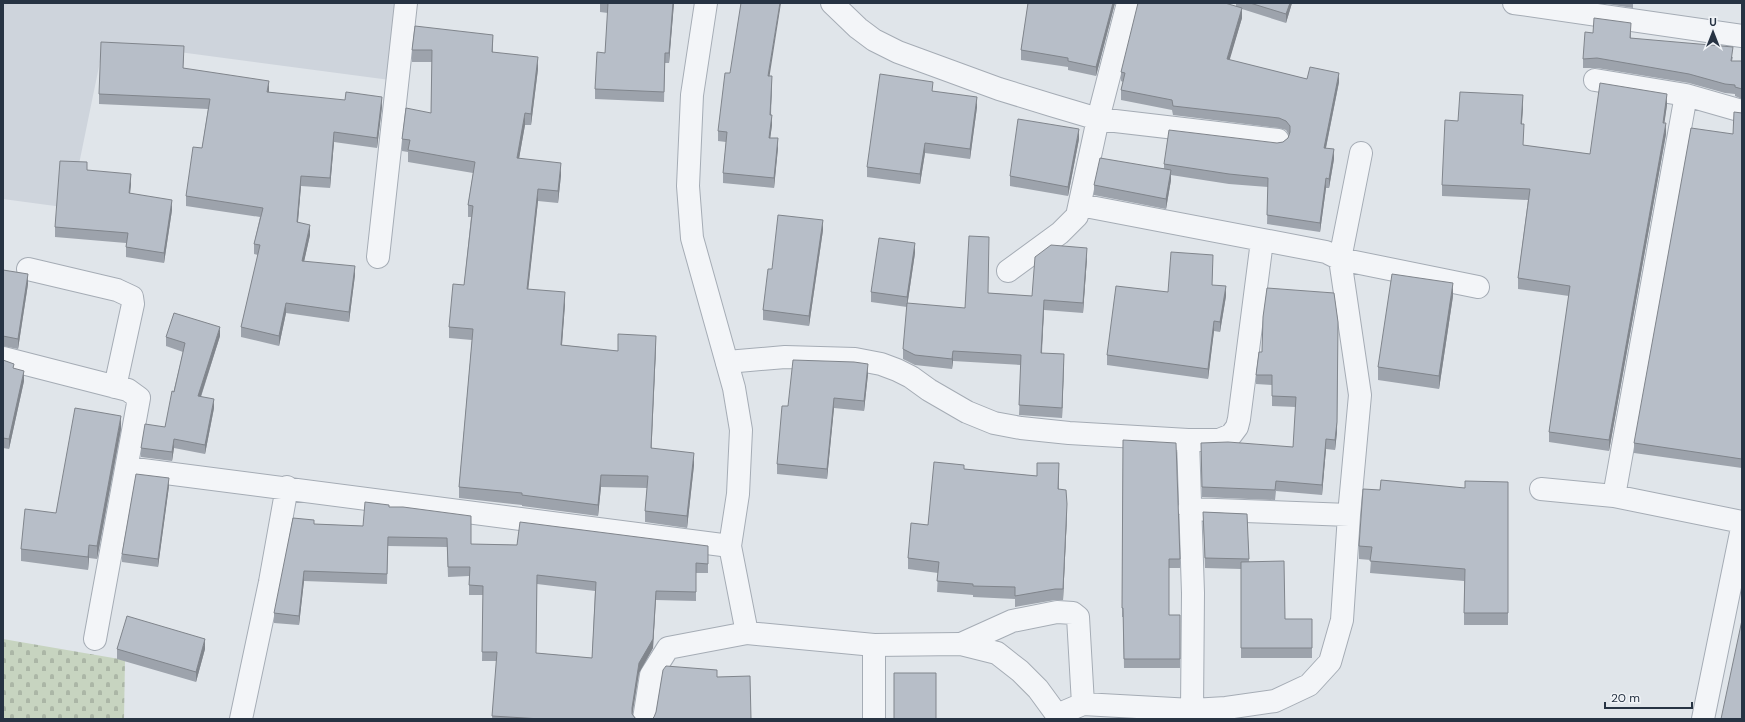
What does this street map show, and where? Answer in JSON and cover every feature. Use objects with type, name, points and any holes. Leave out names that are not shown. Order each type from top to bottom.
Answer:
[{"type":"street","points":[[378,257],[406,3]]},
{"type":"street","points":[[706,3],[692,96],[688,186],[692,238],[734,388],[741,430],[738,494],[730,546],[747,633]]},
{"type":"street","points":[[832,3],[858,28],[874,40],[898,52],[999,89],[1098,119],[1278,140]]},
{"type":"street","points":[[1008,270],[1070,224],[1077,216],[1098,119],[1128,3]]},
{"type":"street","points":[[1514,3],[1742,36]]},
{"type":"street","points":[[1595,80],[1686,94],[1742,111]]},
{"type":"street","points":[[1614,496],[1686,94]]},
{"type":"street","points":[[644,719],[651,675],[668,648],[747,633],[874,645],[961,644],[998,653],[1020,671],[1038,689],[1057,717],[1083,704],[1192,710],[1226,708],[1275,701],[1309,685],[1330,662],[1342,620],[1349,515],[1360,395],[1340,259],[1361,153]]},
{"type":"street","points":[[1080,205],[1262,241],[1326,252],[1340,259],[1478,287]]},
{"type":"street","points":[[727,362],[785,357],[855,359],[881,364],[897,370],[967,412],[994,423],[1021,428],[1069,433],[1188,440],[1219,440],[1231,435],[1237,427],[1247,366],[1262,241]]},
{"type":"street","points":[[28,269],[117,290],[132,297],[133,304],[114,387]]},
{"type":"street","points":[[3,358],[128,390],[139,398],[95,639]]},
{"type":"street","points":[[1188,440],[1189,508],[1193,593],[1192,710]]},
{"type":"street","points":[[126,468],[287,487],[730,546]]},
{"type":"street","points":[[242,719],[270,582],[287,487]]},
{"type":"street","points":[[1541,489],[1614,496],[1742,522]]},
{"type":"street","points":[[1189,508],[1349,515]]},
{"type":"street","points":[[1703,719],[1742,528]]},
{"type":"street","points":[[961,644],[1012,621],[1057,612],[1074,613],[1078,617],[1083,704]]},
{"type":"street","points":[[874,645],[874,719]]},
{"type":"shaded area","points":[[3,3],[404,3],[390,80],[104,42],[70,208],[3,199]]},
{"type":"green space","points":[[3,639],[125,660],[124,719],[3,719]]},
{"type":"building","points":[[608,3],[673,3],[669,53],[665,53],[664,92],[595,89],[597,52],[605,53]]},
{"type":"building","points":[[741,3],[780,3],[768,76],[772,76],[770,115],[772,115],[769,138],[778,138],[774,178],[723,173],[727,132],[718,131],[725,73],[730,73]]},
{"type":"building","points":[[1028,3],[1113,3],[1096,67],[1068,61],[1068,58],[1021,50]]},
{"type":"building","points":[[1138,3],[1225,3],[1242,8],[1227,59],[1307,79],[1310,67],[1339,73],[1324,148],[1334,149],[1329,179],[1326,178],[1320,223],[1267,215],[1268,178],[1229,174],[1164,164],[1169,130],[1277,143],[1283,142],[1288,138],[1290,126],[1286,121],[1279,118],[1173,106],[1172,100],[1121,90],[1125,73],[1121,72]]},
{"type":"building","points":[[1250,3],[1290,3],[1286,14]]},
{"type":"building","points":[[1594,18],[1631,23],[1630,38],[1733,47],[1731,61],[1742,61],[1742,89],[1735,87],[1735,85],[1725,84],[1689,74],[1597,58],[1583,59],[1585,32],[1593,33]]},
{"type":"building","points":[[415,26],[493,35],[492,52],[538,57],[531,114],[525,113],[517,158],[561,163],[558,191],[538,189],[527,289],[565,292],[561,345],[618,351],[618,334],[656,336],[651,448],[694,453],[687,516],[645,511],[648,476],[601,475],[598,505],[522,495],[522,493],[459,487],[473,329],[449,327],[453,284],[464,285],[473,206],[468,205],[475,162],[408,150],[410,140],[402,139],[406,108],[431,113],[432,50],[412,50]]},
{"type":"building","points":[[101,42],[184,46],[183,68],[269,81],[267,92],[345,100],[346,92],[382,97],[377,138],[334,132],[330,178],[301,176],[297,222],[310,225],[302,261],[355,266],[349,312],[286,303],[279,336],[241,327],[260,245],[254,244],[263,208],[186,196],[193,147],[202,148],[210,99],[99,94]]},
{"type":"building","points":[[880,74],[933,82],[932,91],[977,97],[970,149],[925,143],[920,174],[867,167]]},
{"type":"building","points":[[1600,83],[1667,94],[1663,123],[1666,123],[1609,440],[1549,432],[1570,286],[1518,278],[1530,189],[1442,185],[1445,120],[1458,121],[1460,92],[1523,95],[1521,124],[1524,124],[1523,145],[1590,154]]},
{"type":"building","points":[[1734,112],[1742,113],[1742,459],[1634,443],[1691,128],[1733,134]]},
{"type":"building","points":[[1018,119],[1079,129],[1068,187],[1010,176]]},
{"type":"building","points":[[1100,158],[1171,170],[1166,199],[1094,185]]},
{"type":"building","points":[[60,161],[87,162],[87,170],[131,174],[129,193],[172,200],[164,253],[126,247],[128,233],[55,227]]},
{"type":"building","points":[[778,215],[823,220],[809,316],[763,310],[768,269],[772,269]]},
{"type":"building","points":[[969,236],[989,237],[988,293],[1032,296],[1035,257],[1051,245],[1087,248],[1083,303],[1044,300],[1041,353],[1064,354],[1062,408],[1019,405],[1021,355],[953,351],[952,359],[915,355],[903,349],[907,303],[965,308]]},
{"type":"building","points":[[879,238],[915,243],[907,297],[871,292]]},
{"type":"building","points":[[1171,252],[1213,255],[1212,285],[1226,286],[1220,322],[1214,321],[1208,369],[1107,355],[1116,286],[1168,292]]},
{"type":"building","points":[[3,270],[28,274],[18,339],[3,336]]},
{"type":"building","points":[[1392,274],[1453,283],[1439,376],[1378,367]]},
{"type":"building","points":[[1267,288],[1334,293],[1338,322],[1337,422],[1335,440],[1326,439],[1322,485],[1276,481],[1275,490],[1202,487],[1201,443],[1228,442],[1293,447],[1296,397],[1272,396],[1272,375],[1256,375],[1259,352],[1262,352],[1263,317]]},
{"type":"building","points":[[174,313],[220,327],[198,396],[214,399],[205,445],[174,439],[172,452],[141,448],[145,424],[165,427],[172,391],[174,392],[185,343],[166,337]]},
{"type":"building","points":[[3,360],[14,364],[13,368],[24,371],[9,439],[3,438]]},
{"type":"building","points":[[793,360],[854,362],[868,364],[864,401],[834,398],[827,469],[777,464],[782,406],[788,406]]},
{"type":"building","points":[[75,408],[121,416],[97,546],[89,545],[88,557],[21,549],[25,509],[56,513]]},
{"type":"building","points":[[1123,440],[1176,443],[1180,559],[1169,559],[1169,615],[1180,615],[1180,659],[1124,659],[1122,608]]},
{"type":"building","points":[[934,462],[964,465],[964,469],[1037,476],[1037,463],[1059,463],[1058,489],[1066,490],[1067,504],[1063,589],[1015,596],[1015,587],[973,586],[973,584],[937,581],[939,562],[908,558],[911,523],[928,525]]},
{"type":"building","points":[[136,474],[169,478],[158,559],[122,554]]},
{"type":"building","points":[[1381,480],[1465,488],[1465,481],[1508,482],[1508,613],[1464,613],[1465,569],[1370,561],[1372,547],[1359,546],[1363,489],[1380,490]]},
{"type":"building","points":[[365,502],[389,505],[389,507],[403,507],[471,516],[471,544],[517,545],[520,522],[708,546],[708,564],[696,563],[696,592],[656,591],[653,639],[639,663],[632,708],[632,714],[636,719],[541,719],[492,716],[497,652],[482,652],[483,586],[469,585],[470,567],[448,567],[447,538],[388,537],[387,574],[304,571],[299,616],[274,613],[293,518],[314,520],[314,524],[363,526]],"holes":[[[537,575],[596,582],[592,658],[536,653]]]},
{"type":"building","points":[[1203,512],[1247,514],[1249,559],[1205,558]]},
{"type":"building","points":[[1284,561],[1285,619],[1312,619],[1312,648],[1241,648],[1241,562]]},
{"type":"building","points":[[127,616],[205,639],[196,672],[117,649]]},
{"type":"building","points":[[1742,620],[1742,719],[1721,719]]},
{"type":"building","points":[[666,666],[717,670],[717,677],[750,676],[751,719],[652,719],[656,712],[663,670]]},
{"type":"building","points":[[894,673],[936,673],[936,719],[894,719]]}]
